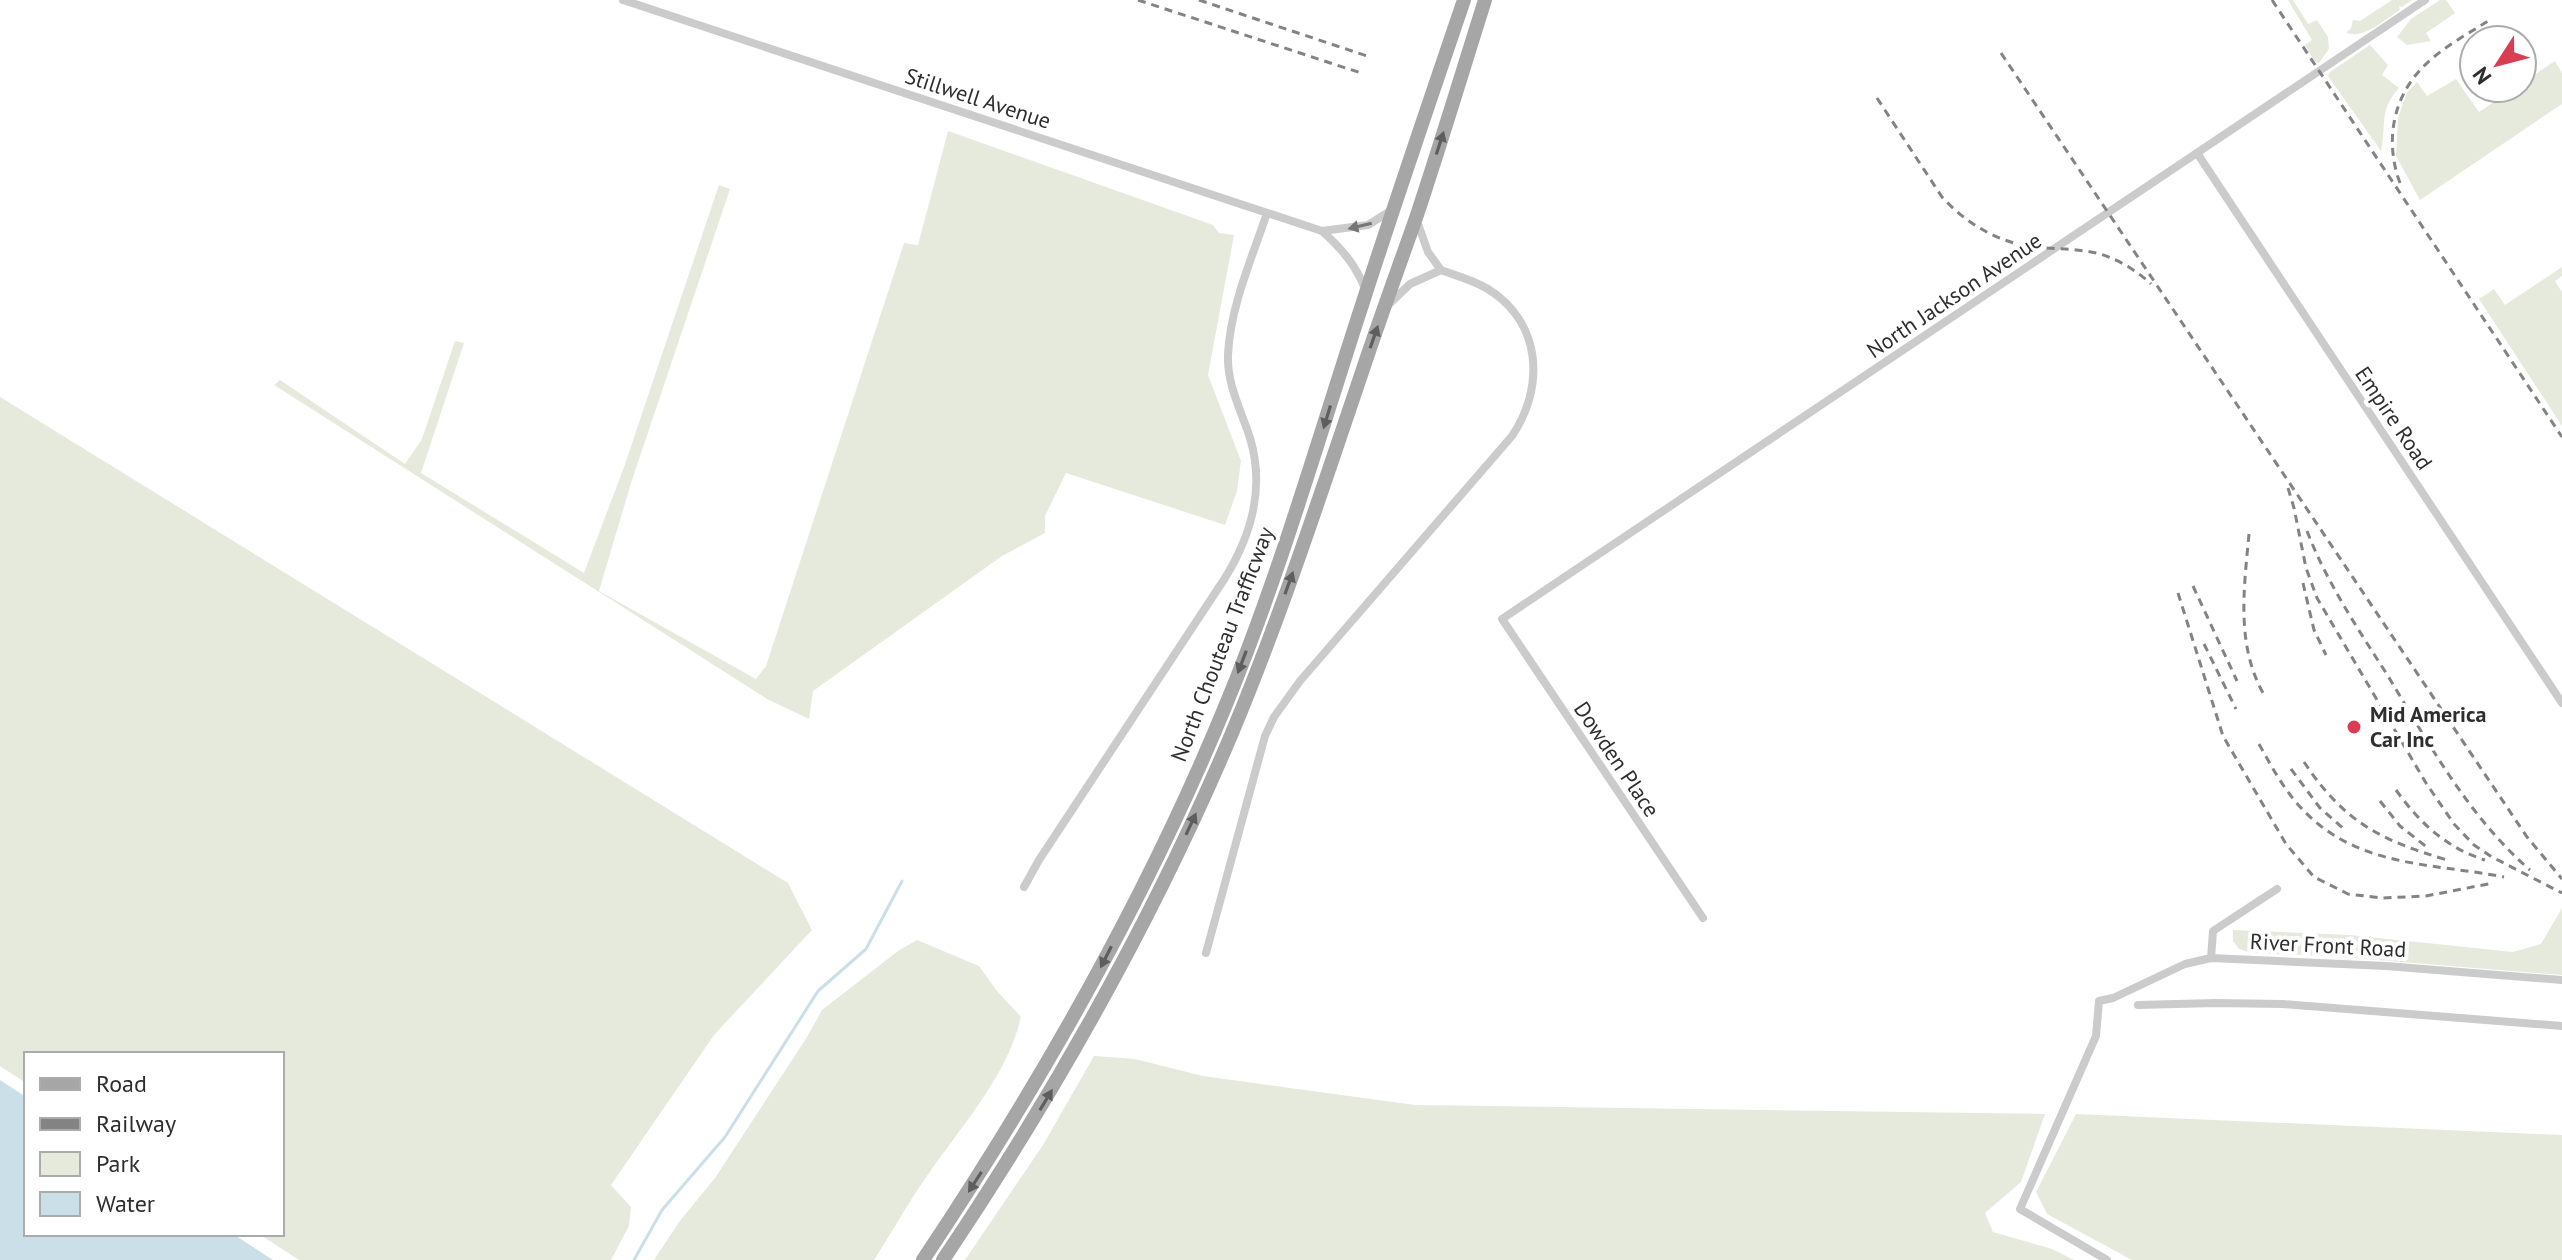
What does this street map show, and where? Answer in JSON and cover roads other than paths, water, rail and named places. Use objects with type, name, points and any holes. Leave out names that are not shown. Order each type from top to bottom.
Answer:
[{"type":"main road","name":"North Chouteau Trafficway","points":[[923,1260],[981,1173],[1074,1016],[1180,810],[1243,659],[1310,472],[1393,209],[1464,0]]},
{"type":"main road","name":"North Chouteau Trafficway","points":[[943,1260],[1057,1082],[1158,895],[1226,746],[1305,540],[1416,217],[1485,0]]},
{"type":"street","name":"Stillwell Avenue","points":[[623,0],[1322,231],[1344,250],[1355,265],[1366,292]]},
{"type":"street","name":"North Jackson Avenue","points":[[1502,619],[2425,0]]},
{"type":"street","name":"Empire Road","points":[[2197,153],[2562,703]]},
{"type":"street","name":"Stillwell Avenue","points":[[1322,231],[1368,225],[1393,209]]},
{"type":"street","name":"North Chouteau Trafficway","points":[[1024,887],[1225,578],[1249,533],[1256,499],[1256,468],[1232,387],[1228,356],[1234,316],[1267,213]]},
{"type":"street","points":[[1206,953],[1265,736],[1274,717],[1300,681],[1512,436],[1524,418],[1531,399],[1535,363],[1519,322],[1507,304],[1476,282],[1441,270],[1428,252],[1416,217]]},
{"type":"street","name":"North Chouteau Trafficway","points":[[1382,312],[1410,284],[1441,270]]},
{"type":"street","name":"Dowden Place","points":[[1502,619],[1703,918]]},
{"type":"street","points":[[2211,958],[2213,931],[2277,889]]},
{"type":"street","name":"River Front Road","points":[[2107,1260],[2020,1209],[2096,1036],[2099,1001],[2113,998],[2185,964],[2211,958],[2386,966],[2562,980]]},
{"type":"street","points":[[2138,1005],[2283,1004],[2562,1026]]},
{"type":"water","points":[[0,1080],[24,1096],[24,1236],[236,1236],[273,1260],[0,1260]]},
{"type":"waterway","points":[[634,1260],[662,1210],[725,1137],[818,991],[866,949],[902,881]]},
{"type":"railway","points":[[1138,0],[1361,73]]},
{"type":"railway","points":[[1199,0],[1367,56]]},
{"type":"railway","points":[[2272,0],[2562,437]]},
{"type":"railway","points":[[2400,183],[2392,137],[2404,93],[2429,61],[2488,21]]},
{"type":"railway","points":[[2001,53],[2527,837],[2562,879]]},
{"type":"railway","points":[[1877,98],[1942,197],[1969,221],[2000,238],[2022,245],[2085,251],[2112,258],[2151,284]]},
{"type":"railway","points":[[2288,488],[2306,568],[2317,598],[2426,783],[2454,824],[2474,845],[2562,893]]},
{"type":"railway","points":[[2307,531],[2344,605],[2452,779],[2488,827],[2530,870]]},
{"type":"railway","points":[[2249,534],[2244,595],[2245,635],[2254,674],[2263,693]]},
{"type":"railway","points":[[2303,583],[2314,630],[2326,655]]},
{"type":"railway","points":[[2193,586],[2237,681]]},
{"type":"railway","points":[[2178,593],[2223,736],[2286,844],[2314,877],[2348,894],[2382,898],[2426,896],[2493,883]]},
{"type":"railway","points":[[2204,644],[2236,709]]},
{"type":"railway","points":[[2259,744],[2295,801],[2317,823],[2340,839],[2365,851],[2391,858],[2504,877]]},
{"type":"railway","points":[[2304,762],[2334,800],[2365,826],[2402,845],[2447,860]]},
{"type":"railway","points":[[2291,769],[2320,808],[2345,830]]},
{"type":"railway","points":[[2396,790],[2434,832],[2458,848],[2485,860]]},
{"type":"railway","points":[[2380,801],[2400,826],[2428,848]]},
{"type":"place","name":"Mid America Car Inc","points":[[2354,727]]}]
